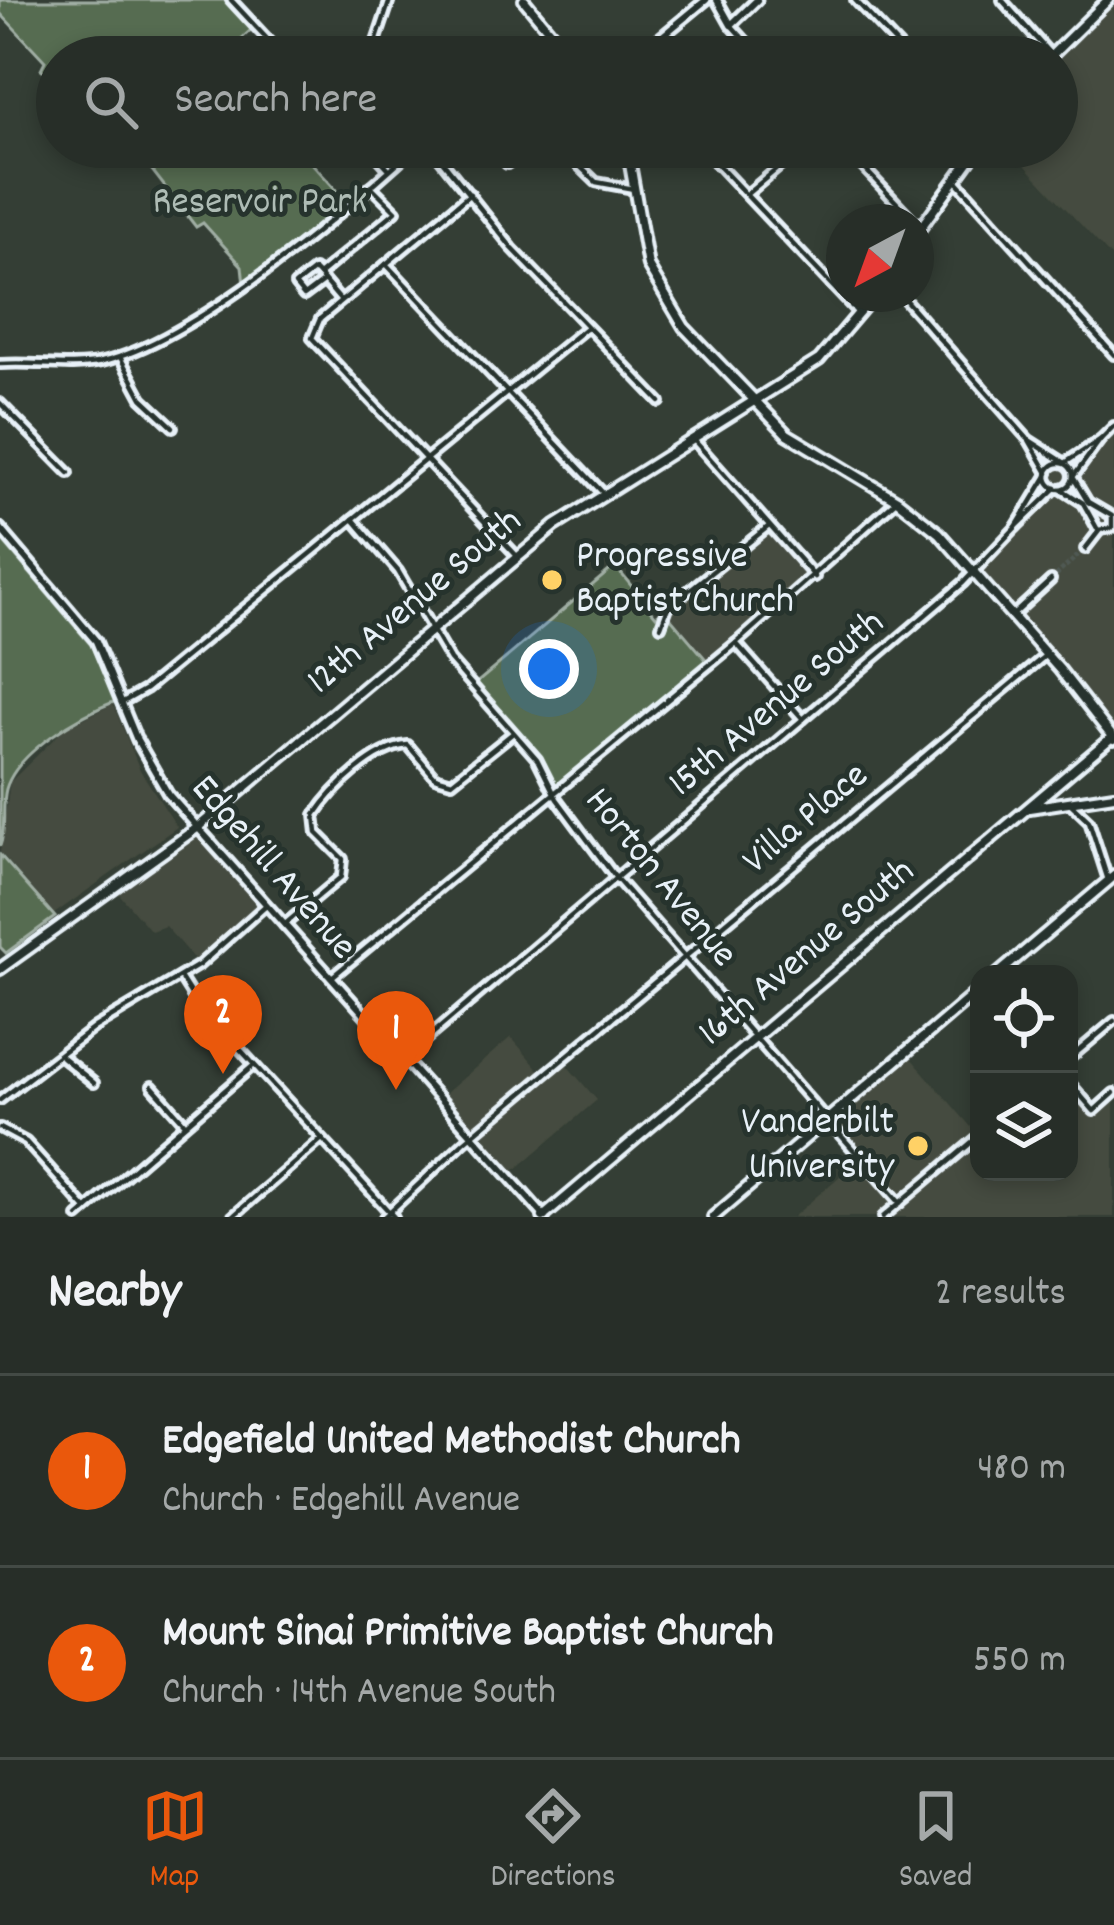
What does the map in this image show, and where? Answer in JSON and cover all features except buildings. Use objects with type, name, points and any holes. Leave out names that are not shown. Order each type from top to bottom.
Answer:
[{"type":"main road","points":[[524,0],[554,36]]},
{"type":"main road","points":[[1071,36],[1108,0]]},
{"type":"main road","points":[[630,168],[640,240],[663,294],[684,327],[754,403],[805,448],[897,500],[975,572],[1113,738]]},
{"type":"main road","points":[[934,206],[964,168]]},
{"type":"main road","name":"12th Avenue South","points":[[0,969],[197,828],[516,555],[604,494],[819,360],[862,312]]},
{"type":"main road","name":"16th Avenue South","points":[[544,1217],[1113,738]]},
{"type":"main road","points":[[1028,808],[1114,795]]},
{"type":"main road","points":[[1009,965],[1111,878]]},
{"type":"main road","points":[[713,1217],[970,998]]},
{"type":"street","points":[[231,0],[264,36]]},
{"type":"street","points":[[378,36],[390,0]]},
{"type":"street","points":[[663,36],[706,0]]},
{"type":"street","points":[[717,0],[741,36]]},
{"type":"street","points":[[731,25],[758,0]]},
{"type":"street","points":[[855,0],[889,36]]},
{"type":"street","points":[[1002,0],[1033,36]]},
{"type":"street","points":[[547,36],[551,33]]},
{"type":"street","points":[[448,168],[587,327],[660,402]]},
{"type":"street","points":[[582,168],[596,182],[634,189]]},
{"type":"street","points":[[721,168],[860,315]]},
{"type":"street","points":[[746,194],[777,168]]},
{"type":"street","points":[[863,168],[897,204]]},
{"type":"street","points":[[0,364],[70,366],[120,357],[255,278],[390,170]]},
{"type":"street","points":[[956,179],[1114,355]]},
{"type":"street","points":[[341,301],[321,278],[396,211],[371,186]]},
{"type":"street","points":[[470,194],[316,323],[312,338],[516,555]]},
{"type":"street","points":[[386,264],[604,494]]},
{"type":"street","points":[[916,312],[1029,440],[1047,475],[1083,502],[1097,528]]},
{"type":"street","points":[[123,702],[146,689],[587,327]]},
{"type":"street","points":[[120,357],[142,398],[173,427]]},
{"type":"street","points":[[0,403],[69,473]]},
{"type":"street","points":[[1073,477],[1114,426]]},
{"type":"street","points":[[693,439],[815,577]]},
{"type":"street","points":[[1047,475],[1101,439]]},
{"type":"street","points":[[1029,440],[1064,463],[1085,499],[1111,515]]},
{"type":"street","name":"15th Avenue South","points":[[1016,527],[1047,475]]},
{"type":"street","name":"15th Avenue South","points":[[404,1058],[975,572],[1016,527],[1073,477]]},
{"type":"street","points":[[331,977],[815,577],[897,500]]},
{"type":"street","points":[[1085,549],[1097,528],[1097,514],[1111,515]]},
{"type":"street","points":[[1097,528],[1111,530],[1111,515]]},
{"type":"street","name":"Horton Avenue","points":[[353,519],[392,562],[450,660],[514,733],[615,877],[900,1203]]},
{"type":"street","points":[[661,626],[668,607],[769,526]]},
{"type":"street","name":"Edgehill Avenue","points":[[0,528],[96,641],[149,765],[197,828],[544,1217]]},
{"type":"street","points":[[1013,615],[1051,580]]},
{"type":"street","points":[[736,643],[802,719]]},
{"type":"street","name":"Villa Place","points":[[389,1215],[472,1136],[1047,654]]},
{"type":"street","points":[[284,925],[341,877],[341,856],[317,832],[315,815],[361,769],[406,745],[417,750],[435,777],[452,782],[514,733]]},
{"type":"street","points":[[1066,801],[1088,820],[1111,878]]},
{"type":"street","points":[[0,1100],[95,1027],[180,977],[266,905]]},
{"type":"street","points":[[180,977],[389,1215]]},
{"type":"street","points":[[1078,1051],[1114,1021]]},
{"type":"street","points":[[60,1055],[81,1078],[94,1083]]},
{"type":"street","points":[[78,1217],[254,1065]]},
{"type":"street","points":[[152,1086],[186,1124]]},
{"type":"street","points":[[1078,1092],[1094,1111],[1114,1093]]},
{"type":"street","points":[[0,1128],[26,1142],[86,1210]]},
{"type":"street","points":[[232,1217],[322,1139]]},
{"type":"street","points":[[883,1217],[970,1144]]},
{"type":"shaded area","points":[[1108,0],[1114,0],[1114,260],[1028,168],[1078,168],[1078,36],[1072,36]]},
{"type":"shaded area","points":[[1114,426],[1114,741],[975,572],[1051,486],[1052,466],[1071,467]]},
{"type":"shaded area","points":[[769,526],[815,577],[710,664],[665,610]]},
{"type":"shaded area","points":[[113,704],[140,770],[177,827],[54,914],[0,852],[10,782],[65,728]]},
{"type":"shaded area","points":[[197,828],[266,905],[199,965],[165,926],[151,931],[114,888]]},
{"type":"shaded area","points":[[511,1037],[545,1077],[564,1062],[597,1100],[508,1176],[439,1099]]},
{"type":"shaded area","name":"Vanderbilt University","points":[[910,1057],[970,1126],[970,1181],[1078,1181],[1078,1103],[1090,1116],[1114,1094],[1114,1217],[793,1217],[864,1155],[836,1122]]},
{"type":"green space","points":[[0,0],[230,0],[255,26],[244,36],[36,36],[36,51],[0,13]]},
{"type":"green space","name":"Reservoir Park","points":[[150,168],[316,168],[350,205],[244,285],[242,266],[203,223],[196,227]]},
{"type":"green space","points":[[0,538],[91,645],[116,701],[69,725],[23,761],[6,789],[0,846]]},
{"type":"green space","points":[[615,566],[656,616],[664,610],[710,664],[555,792],[537,759],[473,686]]},
{"type":"green space","points":[[0,855],[55,917],[6,953],[0,947]]},
{"type":"tunnel","points":[[1051,580],[1085,549]]},
{"type":"place","name":"Progressive Baptist Church","points":[[552,580]]},
{"type":"place","name":"Mount Sinai Primitive Baptist Church","points":[[223,1074]]},
{"type":"place","name":"Edgefield United Methodist Church","points":[[396,1090]]},
{"type":"place","name":"Vanderbilt University","points":[[918,1146]]}]
